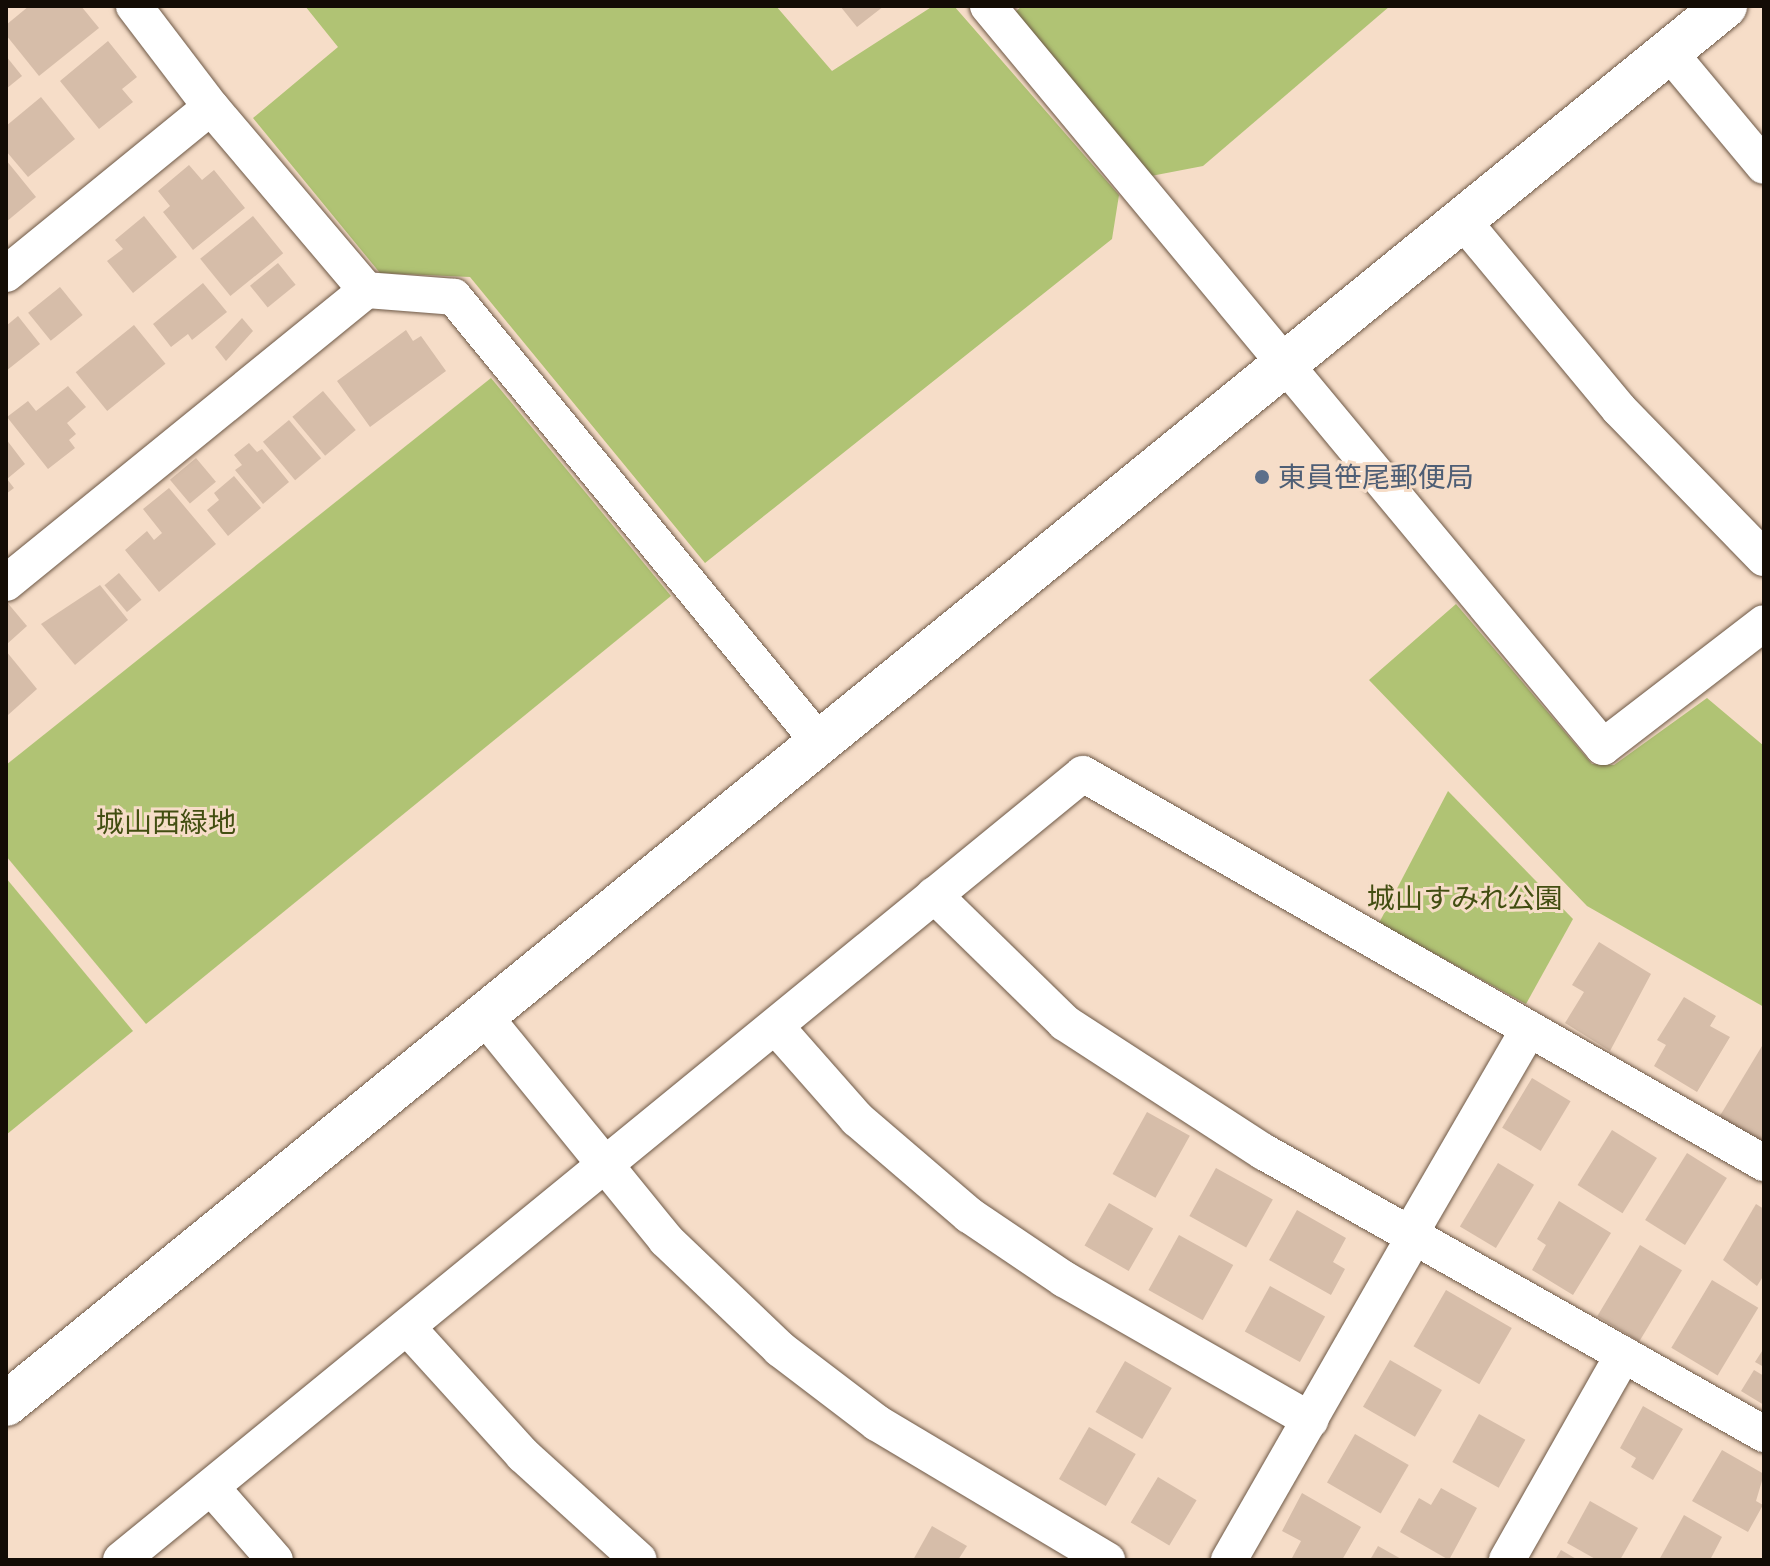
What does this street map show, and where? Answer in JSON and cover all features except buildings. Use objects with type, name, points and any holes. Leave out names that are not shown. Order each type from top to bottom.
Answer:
[{"type":"street","points":[[134,6],[211,107],[366,290]]},
{"type":"street","points":[[988,6],[1603,747],[1764,623]]},
{"type":"street","points":[[6,1404],[1725,6]]},
{"type":"street","points":[[1669,52],[1764,166]]},
{"type":"street","points":[[6,274],[211,107]]},
{"type":"street","points":[[1463,221],[1619,409],[1764,558]]},
{"type":"street","points":[[6,583],[366,290],[454,297],[820,743]]},
{"type":"street","points":[[121,1560],[1083,774],[1764,1163]]},
{"type":"street","points":[[934,895],[1065,1023],[1264,1152],[1764,1434]]},
{"type":"street","points":[[485,1017],[603,1166],[676,1250],[827,1388],[932,1458],[1107,1560]]},
{"type":"street","points":[[776,1027],[857,1119],[969,1215],[1064,1279],[1310,1420]]},
{"type":"street","points":[[1229,1560],[1529,1029]]},
{"type":"street","points":[[407,1327],[523,1455],[639,1560]]},
{"type":"street","points":[[1507,1560],[1623,1355]]},
{"type":"street","points":[[211,1487],[275,1560]]},
{"type":"green space","points":[[305,6],[776,6],[832,71],[933,6],[954,6],[1119,195],[1112,239],[705,563],[470,277],[380,273],[253,118],[338,47]]},
{"type":"green space","points":[[1022,6],[1390,6],[1203,166],[1151,176],[1015,12]]},
{"type":"green space","name":"城山西緑地","points":[[491,378],[671,596],[146,1024],[6,856],[6,765]]},
{"type":"green space","points":[[1456,604],[1592,764],[1614,765],[1707,698],[1764,746],[1764,1007],[1587,906],[1369,680]]},
{"type":"green space","name":"城山すみれ公園","points":[[1448,791],[1573,919],[1526,1004],[1379,923]]},
{"type":"green space","points":[[6,878],[133,1031],[6,1135]]},
{"type":"place","name":"東員笹尾郵便局","points":[[1262,477]]}]
